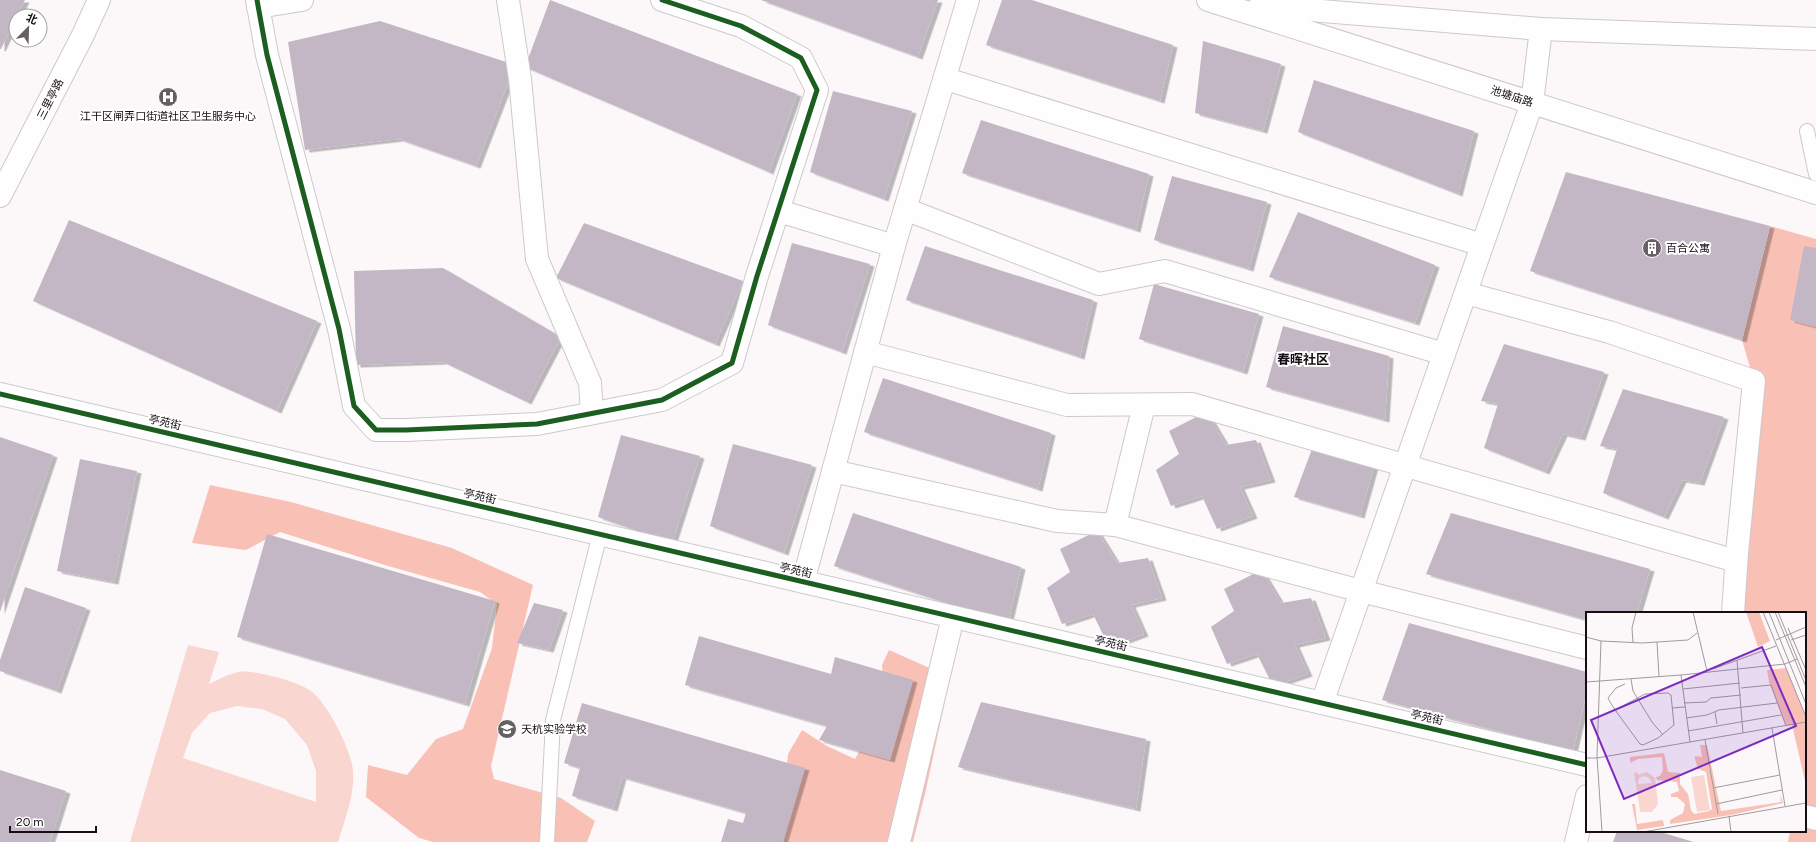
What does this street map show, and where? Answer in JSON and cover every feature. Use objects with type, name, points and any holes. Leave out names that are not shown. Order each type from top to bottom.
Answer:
[{"type":"street","name":"三里亭路","points":[[0,196],[83,36],[98,0]]},
{"type":"street","points":[[302,0],[258,3],[267,55],[339,329],[354,406],[376,430],[537,424],[592,414],[662,400],[732,363],[757,276],[817,90],[801,58],[741,26],[662,0]]},
{"type":"street","points":[[508,0],[520,79],[537,259],[590,383],[592,414]]},
{"type":"street","points":[[804,582],[894,246],[946,79],[968,0]]},
{"type":"street","points":[[1218,1],[1541,30],[1816,39]]},
{"type":"street","name":"池塘庙路","points":[[1218,1],[1816,193]]},
{"type":"street","points":[[1322,703],[1532,103],[1541,30]]},
{"type":"street","points":[[946,79],[1482,245]]},
{"type":"street","points":[[905,209],[1099,284],[1165,271],[1444,354]]},
{"type":"street","points":[[779,210],[894,246]]},
{"type":"street","points":[[1466,293],[1609,332],[1754,381],[1736,560],[1733,612]]},
{"type":"street","points":[[866,352],[1067,405],[1192,404],[1736,560]]},
{"type":"street","name":"亭苑街","points":[[0,394],[1586,765]]},
{"type":"street","points":[[1115,525],[1144,405]]},
{"type":"street","points":[[833,471],[1057,521],[1115,525],[1361,591],[1586,648]]},
{"type":"street","points":[[900,842],[953,617]]},
{"type":"street","points":[[1576,842],[1586,800]]},
{"type":"street","points":[[1806,816],[1816,819]]},
{"type":"lane","points":[[1807,130],[1816,174]]},
{"type":"lane","points":[[547,842],[553,720],[600,534]]},
{"type":"shaded area","points":[[1770,226],[1816,239],[1816,842],[1788,842],[1790,832],[1806,832],[1806,612],[1733,612],[1754,381],[1742,340]]},
{"type":"shaded area","points":[[210,485],[291,502],[452,548],[533,585],[491,766],[494,779],[561,798],[595,821],[587,842],[433,842],[419,838],[366,797],[368,765],[407,775],[436,739],[463,729],[492,648],[497,604],[480,592],[388,566],[280,532],[246,550],[192,543]]},
{"type":"shaded area","points":[[188,645],[219,652],[209,684],[238,672],[253,672],[273,676],[308,689],[315,695],[330,714],[348,751],[352,762],[353,771],[351,798],[338,842],[130,842]],"holes":[[[237,706],[262,709],[285,719],[307,745],[316,771],[316,802],[183,758],[192,733],[210,713]]]},
{"type":"shaded area","points":[[889,650],[950,677],[926,790],[913,842],[780,842],[788,754],[802,730],[827,746],[855,759],[885,704],[882,665]]},
{"type":"building","points":[[0,0],[25,0],[21,8],[8,8],[8,35],[0,49]]},
{"type":"building","points":[[550,0],[797,94],[769,172],[525,67]]},
{"type":"building","points":[[761,0],[938,0],[918,57]]},
{"type":"building","points":[[1002,0],[1032,0],[1173,45],[1160,101],[986,45]]},
{"type":"building","points":[[380,21],[515,65],[476,166],[399,139],[305,150],[288,42]]},
{"type":"building","points":[[1203,41],[1281,64],[1263,131],[1195,113]]},
{"type":"building","points":[[1314,80],[1474,131],[1458,194],[1298,132]]},
{"type":"building","points":[[833,91],[912,111],[884,199],[810,172]]},
{"type":"building","points":[[981,120],[1149,174],[1136,230],[962,173]]},
{"type":"building","name":"百合公寓","points":[[1566,172],[1770,226],[1742,340],[1530,271]]},
{"type":"building","points":[[1172,176],[1267,202],[1249,269],[1154,240]]},
{"type":"building","points":[[1298,212],[1435,265],[1415,323],[1269,277]]},
{"type":"building","points":[[69,220],[317,321],[277,411],[33,301]]},
{"type":"building","points":[[584,223],[743,281],[715,344],[556,278]]},
{"type":"building","points":[[792,243],[870,264],[842,352],[768,325]]},
{"type":"building","points":[[925,246],[1093,300],[1080,357],[906,300]]},
{"type":"building","points":[[1804,246],[1816,248],[1816,327],[1790,320]]},
{"type":"building","points":[[443,268],[561,337],[527,402],[443,362],[356,365],[354,271]]},
{"type":"building","points":[[1154,284],[1259,314],[1243,372],[1139,339]]},
{"type":"building","points":[[1283,326],[1389,356],[1385,420],[1266,387]]},
{"type":"building","points":[[1504,344],[1604,372],[1581,438],[1563,434],[1545,472],[1484,448],[1498,404],[1481,401]]},
{"type":"building","points":[[883,378],[1051,433],[1038,489],[864,432]]},
{"type":"building","points":[[1623,389],[1724,417],[1700,483],[1682,480],[1664,517],[1603,493],[1617,449],[1600,446]]},
{"type":"building","points":[[1206,412],[1226,445],[1256,440],[1271,480],[1240,487],[1253,516],[1217,529],[1202,496],[1171,506],[1156,470],[1179,454],[1169,431]]},
{"type":"building","points":[[621,435],[700,456],[672,543],[598,517]]},
{"type":"building","points":[[0,437],[53,455],[0,612]]},
{"type":"building","points":[[733,444],[812,465],[784,553],[710,526]]},
{"type":"building","points":[[1312,449],[1374,466],[1360,516],[1294,497]]},
{"type":"building","points":[[80,459],[137,471],[114,582],[57,571]]},
{"type":"building","points":[[853,513],[1021,567],[1008,623],[834,566]]},
{"type":"building","points":[[1451,513],[1650,569],[1637,612],[1586,612],[1586,620],[1426,574]]},
{"type":"building","points":[[1097,531],[1117,563],[1148,558],[1162,598],[1131,605],[1144,634],[1109,647],[1093,614],[1062,624],[1047,588],[1070,572],[1060,549]]},
{"type":"building","points":[[267,534],[495,601],[465,704],[237,637]]},
{"type":"building","points":[[1261,570],[1281,603],[1311,598],[1326,638],[1295,645],[1308,674],[1273,686],[1257,654],[1227,664],[1211,627],[1234,611],[1224,589]]},
{"type":"building","points":[[25,587],[86,608],[57,691],[0,671],[0,660]]},
{"type":"building","points":[[534,603],[563,610],[549,650],[517,643]]},
{"type":"building","points":[[1409,623],[1586,672],[1586,695],[1573,751],[1382,700]]},
{"type":"building","points":[[699,636],[831,674],[835,657],[913,680],[890,760],[819,740],[827,726],[685,685]]},
{"type":"building","points":[[981,702],[1146,739],[1136,809],[958,767]]},
{"type":"building","points":[[582,703],[805,768],[783,842],[721,842],[728,819],[743,823],[746,813],[622,777],[613,809],[572,796],[580,768],[564,763]]},
{"type":"building","points":[[0,770],[66,791],[50,842],[0,842]]},
{"type":"building","points":[[1617,832],[1660,832],[1694,842],[1613,842]]},
{"type":"cycle path","points":[[257,0],[267,55],[339,329],[354,406],[376,430],[537,424],[662,400],[732,363],[757,276],[817,90],[801,58],[741,26],[662,0]]},
{"type":"cycle path","points":[[0,394],[1586,765]]},
{"type":"place","name":"江干区闸弄口街道社区卫生服务中心","points":[[168,97]]},
{"type":"place","name":"百合公寓","points":[[1652,248]]},
{"type":"place","name":"天杭实验学校","points":[[507,729]]},
{"type":"district","name":"春晖社区","points":[[1303,359]]}]
